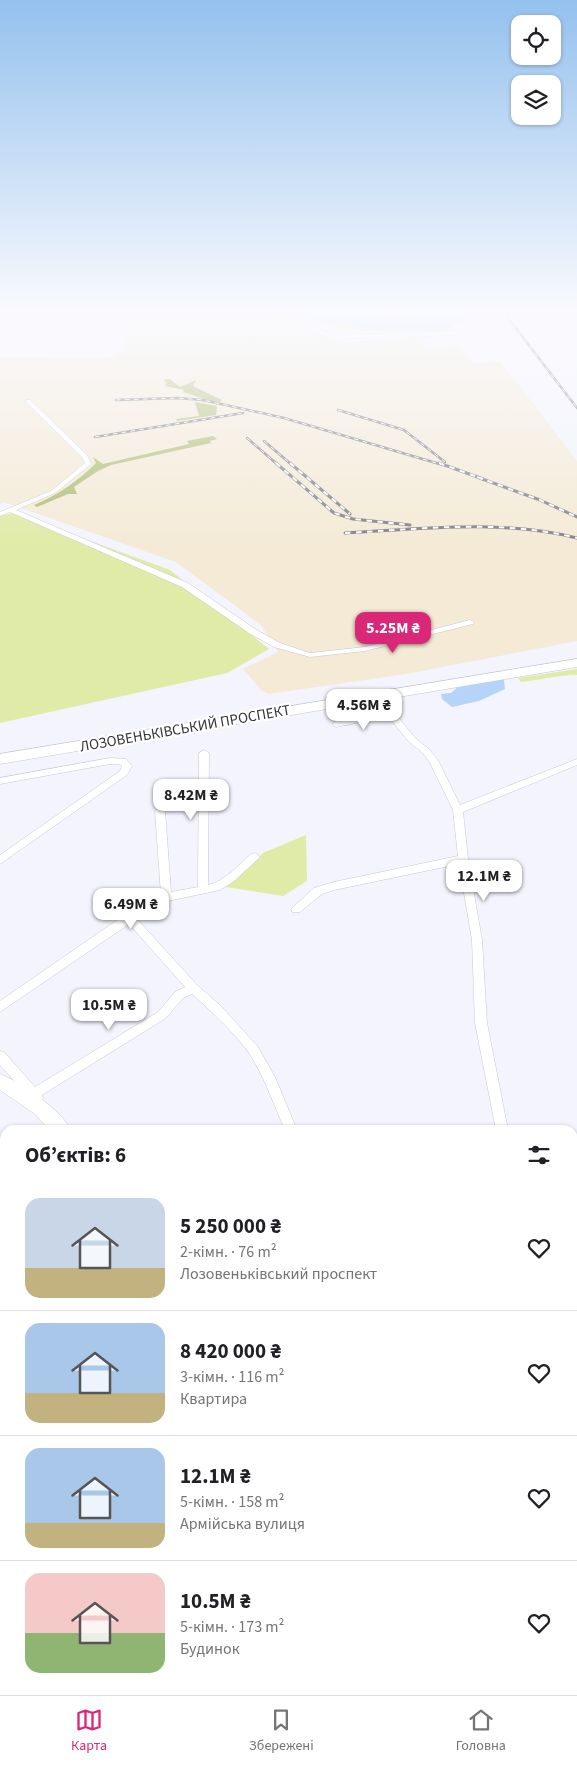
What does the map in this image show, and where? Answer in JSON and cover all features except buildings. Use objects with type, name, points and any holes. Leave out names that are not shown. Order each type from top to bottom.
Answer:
[{"type":"highway","name":"ЛОЗОВЕНЬКІВСЬКИЙ ПРОСПЕКТ","points":[[0,759],[577,663]]},
{"type":"main road","points":[[0,1081],[38,1101],[58,1125]]},
{"type":"street","points":[[3,511],[53,492],[80,472],[88,460],[28,401]]},
{"type":"street","points":[[3,511],[185,585],[252,631],[277,644],[310,654],[365,649],[470,622]]},
{"type":"street","points":[[336,724],[387,714],[434,762],[458,810],[463,859],[477,940],[481,1024],[501,1125]]},
{"type":"street","points":[[203,889],[204,753]]},
{"type":"street","points":[[0,781],[110,761],[123,761],[127,766],[124,773],[0,860]]},
{"type":"street","points":[[458,810],[576,764]]},
{"type":"street","points":[[160,811],[166,897]]},
{"type":"street","points":[[0,1007],[128,916],[166,897],[216,888],[255,857]]},
{"type":"street","points":[[296,909],[318,891],[334,886],[463,859]]},
{"type":"street","points":[[128,916],[193,988],[218,1009],[254,1051],[271,1081],[289,1125]]},
{"type":"street","points":[[0,1056],[38,1101],[162,1015],[179,995],[193,988]]},
{"type":"shaded area","points":[[0,389],[522,389],[577,461],[577,641],[406,674],[268,694],[261,690],[243,669],[278,652],[261,625],[176,562],[4,502],[0,504]]},
{"type":"green space","points":[[180,389],[199,389],[222,400],[218,403],[183,392],[184,390]]},
{"type":"green space","points":[[195,402],[217,406],[216,415],[177,421],[176,419],[199,416]]},
{"type":"green space","points":[[213,436],[217,439],[210,441],[211,443],[111,465],[74,487],[77,494],[68,494],[37,507],[34,505],[59,492],[82,476],[96,463],[93,457],[103,464],[189,444],[187,441]]},
{"type":"green space","points":[[14,513],[170,570],[269,649],[227,673],[0,723],[0,516]]},
{"type":"green space","points":[[577,669],[577,675],[521,682],[518,678]]},
{"type":"green space","points":[[306,835],[307,881],[283,896],[226,887],[263,853]]},
{"type":"water","points":[[497,673],[504,680],[505,689],[479,701],[452,707],[442,699],[441,694],[451,693],[469,677]]},
{"type":"railway","points":[[563,389],[577,408]]},
{"type":"railway","points":[[116,400],[177,398],[203,400],[284,418],[443,465]]},
{"type":"railway","points":[[338,410],[404,430],[445,462]]},
{"type":"railway","points":[[95,437],[243,413]]},
{"type":"railway","points":[[247,438],[278,465]]},
{"type":"railway","points":[[264,441],[292,465]]},
{"type":"railway","points":[[276,463],[334,513],[353,519],[410,525]]},
{"type":"railway","points":[[290,463],[350,514]]},
{"type":"railway","points":[[439,463],[483,479]]},
{"type":"railway","points":[[477,477],[540,500],[577,517]]},
{"type":"railway","points":[[345,533],[490,527],[548,532],[577,538]]}]
